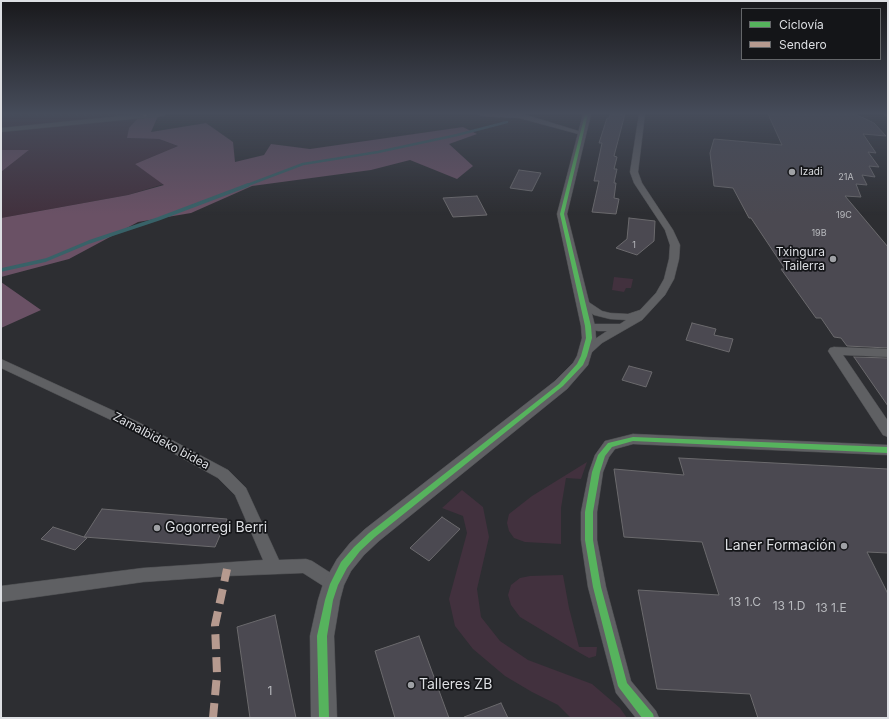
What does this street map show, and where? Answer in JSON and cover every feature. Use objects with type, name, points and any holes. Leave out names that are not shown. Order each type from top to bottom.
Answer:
[{"type":"street","points":[[324,718],[322,636],[328,600],[344,565],[357,549],[372,535],[561,385],[580,365],[587,350],[589,338],[588,326],[562,214],[578,148]]},
{"type":"street","points":[[588,326],[607,328],[645,310],[660,295],[670,280],[675,245],[669,230],[638,183],[634,172],[637,148]]},
{"type":"street","points":[[583,303],[604,315],[626,320]]},
{"type":"street","points":[[587,350],[626,320]]},
{"type":"street","points":[[888,353],[834,351],[888,432]]},
{"type":"street","name":"Zamalbideko bidea","points":[[1,363],[133,425],[223,474],[241,492],[274,567]]},
{"type":"street","points":[[649,718],[623,686],[597,587],[589,540],[589,512],[596,472],[602,455],[610,445],[633,439],[888,450]]},
{"type":"street","points":[[1,594],[68,584],[143,576],[306,566],[334,584]]},
{"type":"shaded area","points":[[1,148],[174,148],[135,164],[164,184],[128,195],[1,218],[1,172],[29,150],[1,150]]},
{"type":"shaded area","points":[[174,148],[234,148],[235,162],[264,155],[269,148],[310,149],[320,148],[453,148],[473,166],[457,179],[410,160],[371,170],[252,186],[191,213],[138,222],[69,259],[1,277],[1,218],[128,195],[164,185],[135,164]]},
{"type":"shaded area","points":[[1,150],[29,150],[1,172]]},
{"type":"shaded area","points":[[614,277],[633,279],[631,288],[626,288],[624,292],[612,290]]},
{"type":"shaded area","points":[[1,282],[41,310],[1,328]]},
{"type":"shaded area","points":[[587,462],[581,479],[566,478],[561,508],[561,544],[525,542],[514,538],[509,531],[507,523],[509,514],[532,496]]},
{"type":"shaded area","points":[[462,490],[483,507],[489,537],[477,589],[481,617],[500,641],[528,660],[592,684],[620,708],[627,718],[571,718],[558,705],[505,676],[473,649],[455,626],[449,599],[467,533],[463,516],[442,508]]},
{"type":"shaded area","points":[[563,575],[569,608],[579,647],[597,647],[596,656],[589,658],[520,617],[511,605],[508,595],[511,585],[520,578],[530,576]]},
{"type":"building","points":[[601,148],[616,148],[614,156],[617,157],[614,169],[617,169],[614,183],[616,183],[614,198],[619,199],[616,214],[592,212],[599,181],[594,181]]},
{"type":"building","points":[[712,148],[872,148],[876,153],[868,152],[879,167],[869,166],[875,177],[862,175],[867,185],[856,184],[861,197],[845,196],[888,247],[888,348],[847,346],[841,338],[834,337],[821,318],[816,318],[781,269],[785,269],[751,218],[749,218],[733,188],[714,186],[710,153]]},
{"type":"building","points":[[519,170],[541,173],[532,191],[510,188]]},
{"type":"building","points":[[477,196],[487,215],[453,217],[443,198]]},
{"type":"building","points":[[629,218],[655,221],[654,241],[637,255],[616,248],[627,239]]},
{"type":"building","points":[[692,323],[716,329],[714,335],[733,339],[729,352],[686,340]]},
{"type":"building","points":[[854,357],[888,358],[888,406]]},
{"type":"building","points":[[629,366],[652,372],[646,387],[622,380]]},
{"type":"building","points":[[679,458],[888,469],[888,553],[867,552],[888,594],[888,718],[758,718],[750,694],[657,689],[638,590],[719,595],[702,542],[624,537],[614,469],[684,475]]},
{"type":"building","name":"Gogorregi Berri","points":[[102,509],[227,519],[215,547],[84,537]]},
{"type":"building","points":[[442,517],[460,529],[429,561],[410,548]]},
{"type":"building","points":[[53,527],[87,538],[75,550],[41,539]]},
{"type":"building","points":[[275,615],[296,718],[250,718],[237,627]]},
{"type":"building","name":"Talleres ZB","points":[[419,636],[449,718],[395,718],[375,651]]},
{"type":"building","name":"Talleres ZB","points":[[501,703],[508,718],[464,718],[464,717]]},
{"type":"waterway","points":[[245,186],[303,164],[399,148]]},
{"type":"waterway","points":[[1,270],[46,260],[89,242],[158,219],[248,185]]},
{"type":"marked path","points":[[213,718],[217,674],[215,625],[227,569]]},
{"type":"cycle path","points":[[324,718],[322,636],[329,600],[334,584],[344,565],[357,549],[372,535],[561,385],[580,365],[589,338],[588,326],[562,214],[579,148]]},
{"type":"cycle path","points":[[649,718],[623,686],[597,587],[589,540],[589,512],[596,472],[602,455],[610,445],[633,439],[888,450]]},
{"type":"place","name":"Izadi","points":[[792,172]]},
{"type":"place","name":"Txingura Tailerra","points":[[833,259]]},
{"type":"place","name":"Gogorregi Berri","points":[[157,528]]},
{"type":"place","name":"Laner Formación","points":[[844,546]]},
{"type":"place","name":"Talleres ZB","points":[[411,685]]}]
